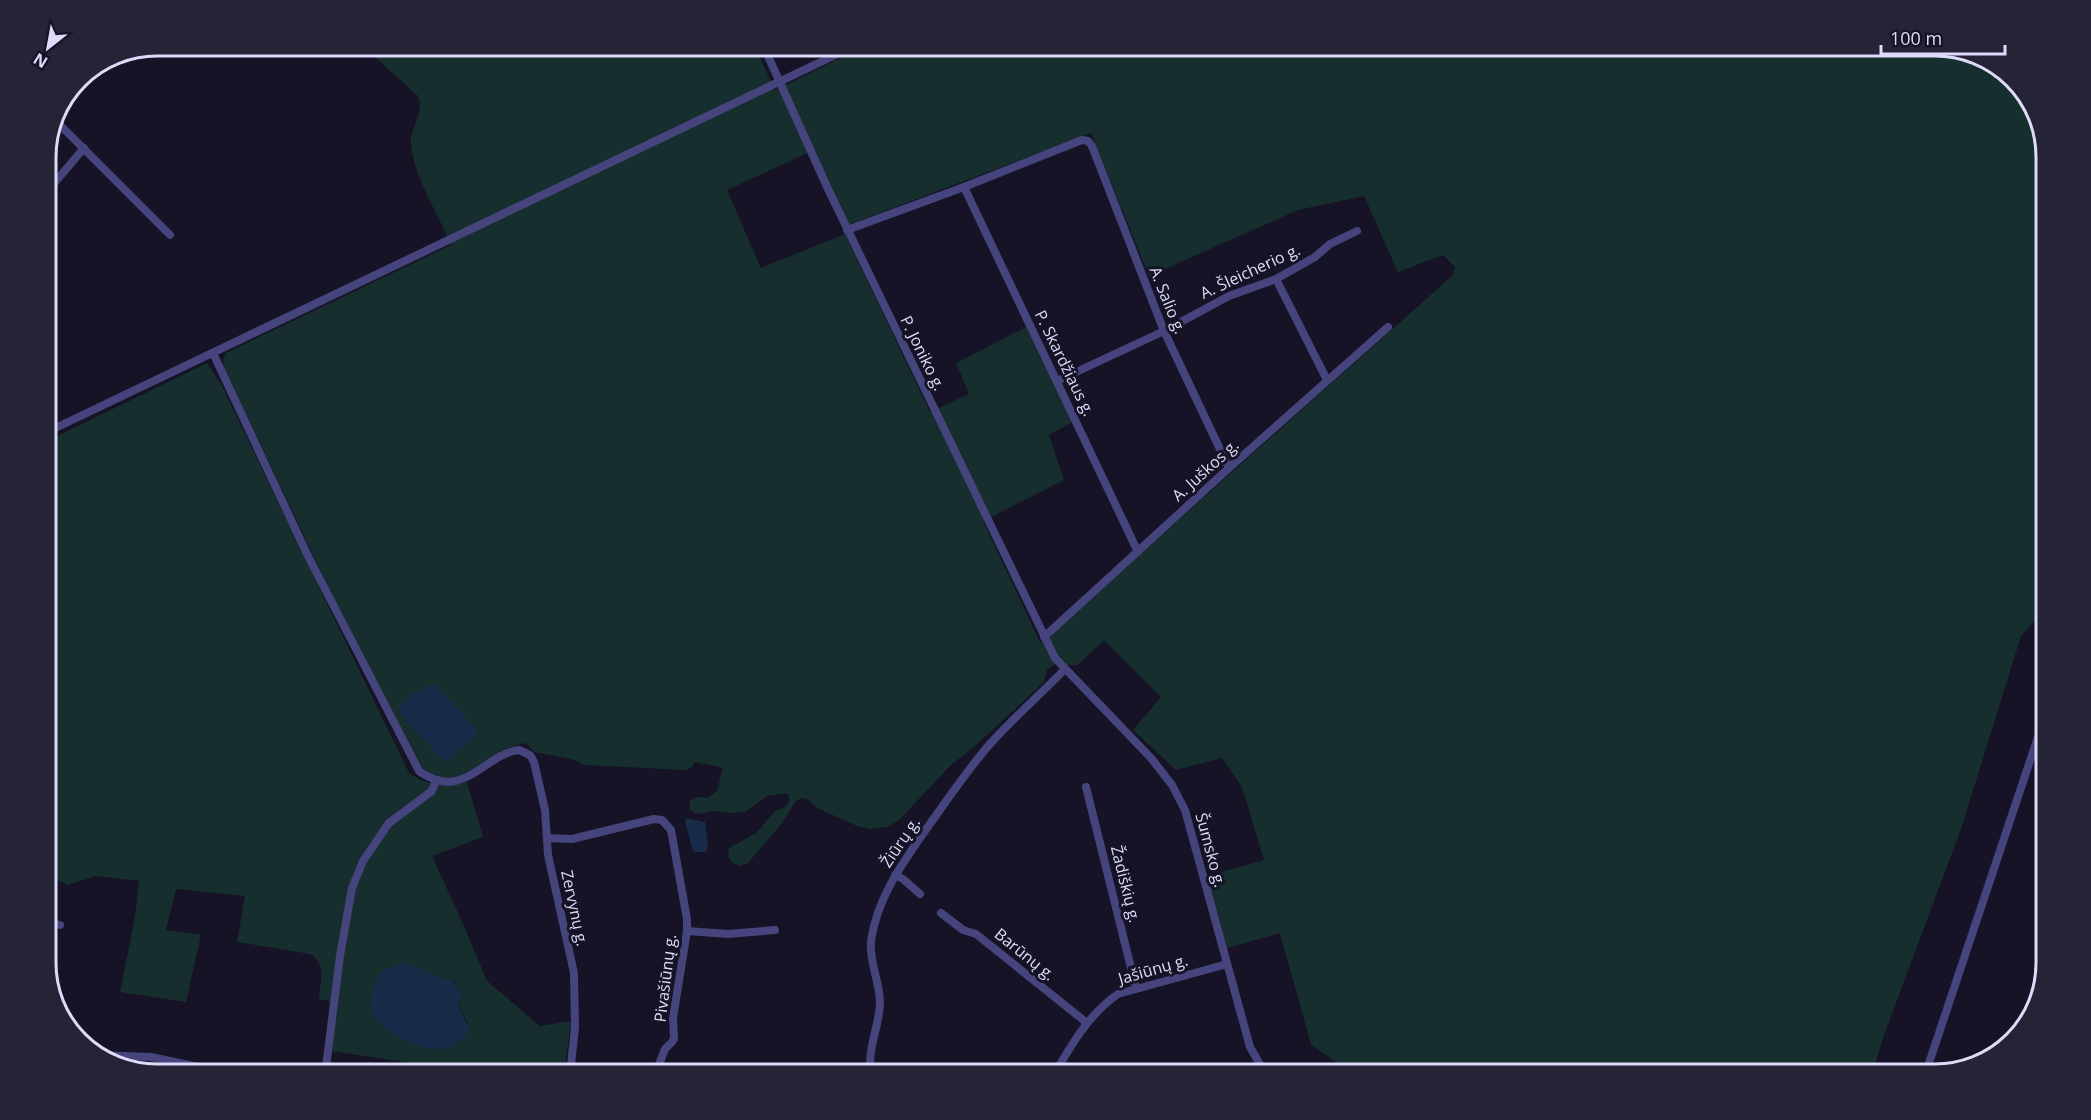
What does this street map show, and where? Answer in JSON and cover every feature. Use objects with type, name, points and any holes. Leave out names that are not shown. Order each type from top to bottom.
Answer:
[{"type":"street","name":"P. Joniko g.","points":[[767,56],[847,230],[1044,637],[1064,670]]},
{"type":"street","points":[[56,428],[833,56]]},
{"type":"street","points":[[61,126],[170,235]]},
{"type":"street","name":"A. Salio g.","points":[[964,187],[1082,140],[1088,141],[1092,146],[1164,331],[1229,468]]},
{"type":"street","points":[[56,181],[84,148]]},
{"type":"street","points":[[847,230],[964,187]]},
{"type":"street","name":"P. Skardžiaus g.","points":[[964,187],[1138,552]]},
{"type":"street","name":"A. Šleicherio g.","points":[[1057,381],[1164,331],[1229,296],[1276,279],[1315,257],[1330,243],[1357,231]]},
{"type":"street","points":[[1276,279],[1327,380]]},
{"type":"street","name":"A. Juškos g.","points":[[1044,637],[1388,327]]},
{"type":"street","points":[[213,352],[308,556],[413,764],[426,776],[436,780],[432,791],[389,823],[363,861],[352,888],[340,956],[326,1064]]},
{"type":"street","name":"Žiūrų g.","points":[[871,1064],[870,1054],[880,996],[870,951],[877,918],[895,875],[992,742],[1064,670]]},
{"type":"street","name":"Šumsko g.","points":[[1064,670],[1151,758],[1176,792],[1185,810],[1251,1047],[1260,1064]]},
{"type":"street","points":[[1929,1064],[2036,744]]},
{"type":"street","name":"Zervynų g.","points":[[436,780],[446,781],[468,777],[512,751],[525,751],[534,762],[545,810],[549,855],[574,973],[575,1027],[571,1064]]},
{"type":"street","name":"Žadiškių g.","points":[[1086,787],[1136,988]]},
{"type":"street","name":"Pivašiūnų g.","points":[[547,838],[572,839],[654,819],[662,820],[671,830],[687,919],[687,931],[673,1018],[674,1039],[664,1049],[659,1064]]},
{"type":"street","points":[[895,875],[920,894]]},
{"type":"street","name":"Barūnų g.","points":[[941,913],[963,930],[976,934],[1087,1023]]},
{"type":"street","points":[[56,924],[60,925]]},
{"type":"street","points":[[687,931],[728,934],[775,930]]},
{"type":"street","name":"Jašiūnų g.","points":[[1061,1064],[1087,1023],[1104,1004],[1118,994],[1227,964]]},
{"type":"street","points":[[118,1056],[151,1057],[184,1064]]},
{"type":"green space","points":[[374,56],[759,56],[775,90],[845,56],[1935,56],[1954,57],[1991,73],[2018,100],[2034,137],[2036,619],[2021,636],[1961,829],[1875,1064],[1339,1064],[1311,1045],[1280,933],[1227,948],[1207,876],[1264,860],[1242,787],[1222,758],[1176,770],[1133,730],[1161,697],[1104,640],[1078,665],[1067,665],[1061,660],[1047,670],[1044,682],[974,747],[951,765],[900,819],[887,827],[870,829],[857,826],[801,798],[796,801],[780,826],[748,863],[741,866],[733,863],[728,856],[729,848],[756,833],[775,811],[785,807],[789,802],[789,795],[786,793],[767,796],[745,812],[713,811],[697,814],[690,810],[690,801],[697,797],[708,798],[717,791],[723,768],[695,762],[686,770],[583,765],[575,760],[534,752],[526,743],[508,748],[462,774],[440,777],[428,772],[416,761],[321,572],[224,367],[223,360],[226,353],[451,245],[422,184],[413,158],[411,139],[420,109],[418,96]],"holes":[[[1091,133],[1149,276],[1298,210],[1364,196],[1398,272],[1443,255],[1455,267],[1453,275],[1054,631],[1051,637],[1040,642],[983,521],[1064,480],[1049,435],[1072,422],[1026,327],[956,363],[969,394],[930,412],[845,234],[761,268],[727,190],[812,151],[848,225]]]},
{"type":"green space","points":[[207,363],[222,386],[409,773],[423,781],[437,785],[467,782],[483,837],[432,856],[487,981],[540,1026],[571,1021],[565,1064],[417,1064],[331,1051],[338,1003],[319,999],[321,968],[319,963],[310,954],[237,942],[245,896],[176,889],[166,930],[201,935],[186,1002],[120,992],[135,917],[139,881],[96,876],[68,885],[56,880],[56,437]],"holes":[[[417,968],[442,979],[453,980],[462,995],[458,1005],[467,1022],[457,1043],[438,1050],[409,1042],[379,1024]]]},
{"type":"water","points":[[435,684],[477,730],[477,734],[449,760],[444,761],[401,715],[406,699]]},
{"type":"water","points":[[687,818],[705,822],[708,845],[706,852],[693,851],[685,822]]},
{"type":"water","points":[[401,964],[414,966],[452,980],[462,995],[458,1005],[469,1029],[457,1043],[439,1049],[421,1047],[388,1031],[374,1015],[371,998],[382,971]]}]
